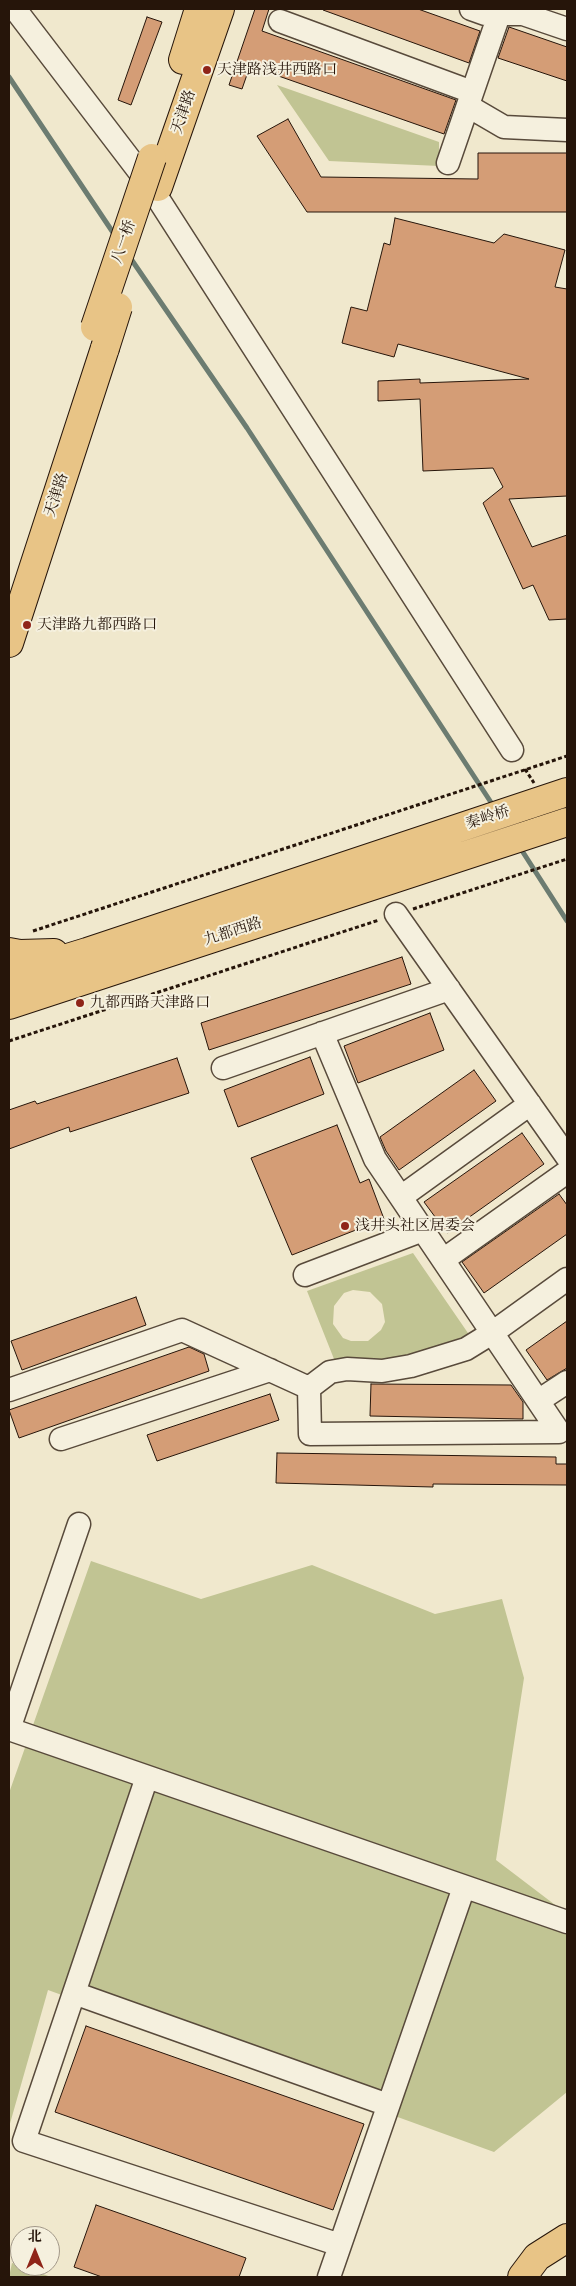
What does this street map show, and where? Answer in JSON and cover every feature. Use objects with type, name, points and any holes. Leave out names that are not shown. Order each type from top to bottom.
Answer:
[{"type":"main road","name":"天津路","points":[[152,158],[199,9]]},
{"type":"main road","name":"天津路","points":[[158,187],[220,9]]},
{"type":"main road","name":"八一桥","points":[[100,338],[152,158]]},
{"type":"main road","name":"八一桥","points":[[100,338],[158,187]]},
{"type":"main road","name":"天津路","points":[[9,592],[100,338]]},
{"type":"main road","name":"天津路","points":[[9,643],[100,338]]},
{"type":"main road","name":"秦岭桥","points":[[438,835],[567,792]]},
{"type":"main road","name":"秦岭桥","points":[[457,859],[560,825]]},
{"type":"main road","name":"九都西路","points":[[9,976],[88,952],[438,835]]},
{"type":"main road","name":"九都西路","points":[[9,1005],[457,859]]},
{"type":"main road","points":[[18,942],[20,954],[88,952]]},
{"type":"main road","points":[[522,2277],[537,2257],[567,2238]]},
{"type":"main road","points":[[539,2277],[546,2267],[567,2254]]},
{"type":"lane","points":[[15,9],[148,184],[512,750]]},
{"type":"lane","points":[[470,9],[485,14],[500,11],[523,14],[567,29]]},
{"type":"lane","points":[[448,163],[500,11]]},
{"type":"lane","points":[[280,21],[470,99],[504,127],[567,130]]},
{"type":"lane","points":[[396,914],[567,1157]]},
{"type":"lane","points":[[223,1068],[449,989]]},
{"type":"lane","points":[[322,1033],[375,1159],[563,1437]]},
{"type":"lane","points":[[401,1197],[530,1104]]},
{"type":"lane","points":[[443,1260],[567,1172]]},
{"type":"lane","points":[[305,1275],[423,1230]]},
{"type":"lane","points":[[309,1388],[330,1372],[347,1369],[382,1371],[411,1366],[466,1349],[492,1333],[567,1279]]},
{"type":"lane","points":[[9,1390],[182,1330],[309,1388]]},
{"type":"lane","points":[[61,1439],[270,1370]]},
{"type":"lane","points":[[538,1401],[567,1382]]},
{"type":"lane","points":[[309,1388],[310,1434],[563,1437]]},
{"type":"lane","points":[[79,1524],[9,1729],[567,1922]]},
{"type":"lane","points":[[148,1777],[24,2141],[340,2245]]},
{"type":"lane","points":[[329,2277],[464,1887]]},
{"type":"lane","points":[[74,1993],[388,2105]]},
{"type":"path","points":[[18,942],[567,756]]},
{"type":"path","points":[[9,1041],[567,859]]},
{"type":"green space","points":[[277,85],[439,142],[439,166],[329,161]]},
{"type":"green space","points":[[413,1253],[470,1336],[384,1364],[334,1359],[307,1291]],"holes":[[[353,1290],[370,1292],[382,1304],[385,1322],[381,1330],[368,1341],[351,1341],[343,1338],[333,1324],[334,1306],[344,1293]]]},
{"type":"green space","points":[[91,1561],[201,1599],[312,1565],[435,1614],[502,1599],[524,1678],[496,1860],[567,1914],[567,2092],[494,2152],[48,1990],[9,2127],[9,1793]]},
{"type":"green space","points":[[10,2272],[10,2276],[51,2277],[9,2277]]},
{"type":"building","points":[[255,9],[269,9],[262,31],[456,100],[444,134],[250,66],[242,89],[229,85]]},
{"type":"building","points":[[323,9],[418,9],[480,31],[469,63]]},
{"type":"building","points":[[147,17],[162,22],[131,105],[118,100]]},
{"type":"building","points":[[509,27],[567,47],[567,81],[498,58]]},
{"type":"building","points":[[288,119],[321,177],[478,179],[478,153],[567,153],[567,212],[307,212],[257,136]]},
{"type":"building","points":[[395,218],[494,243],[504,234],[565,250],[555,287],[567,289],[567,496],[509,499],[532,547],[567,535],[567,619],[549,620],[533,585],[523,589],[483,503],[503,487],[493,468],[423,471],[420,399],[378,401],[378,381],[420,379],[420,383],[529,379],[398,344],[394,357],[342,343],[351,307],[367,311],[384,243],[390,245]]},
{"type":"building","points":[[402,957],[411,984],[209,1050],[201,1023]]},
{"type":"building","points":[[430,1013],[444,1050],[358,1083],[344,1046]]},
{"type":"building","points":[[310,1057],[324,1094],[238,1127],[224,1090]]},
{"type":"building","points":[[177,1058],[189,1093],[70,1132],[69,1127],[9,1149],[9,1110],[35,1101],[37,1104]]},
{"type":"building","points":[[474,1070],[496,1101],[399,1170],[386,1151],[380,1137]]},
{"type":"building","points":[[337,1125],[360,1183],[369,1179],[384,1219],[292,1255],[251,1158]]},
{"type":"building","points":[[522,1133],[544,1164],[447,1233],[424,1202]]},
{"type":"building","points":[[559,1194],[567,1205],[567,1234],[484,1293],[462,1262]]},
{"type":"building","points":[[136,1297],[146,1325],[22,1370],[11,1341]]},
{"type":"building","points":[[567,1321],[567,1368],[547,1380],[526,1350]]},
{"type":"building","points":[[189,1347],[204,1354],[209,1371],[19,1438],[9,1410]]},
{"type":"building","points":[[371,1384],[511,1385],[523,1402],[523,1419],[370,1416]]},
{"type":"building","points":[[270,1394],[279,1420],[157,1461],[147,1435]]},
{"type":"building","points":[[277,1453],[556,1457],[556,1464],[567,1464],[567,1485],[433,1484],[433,1487],[276,1483]]},
{"type":"building","points":[[86,2026],[364,2124],[333,2210],[55,2112]]},
{"type":"building","points":[[96,2205],[246,2258],[239,2277],[102,2277],[74,2267]]},
{"type":"waterway","points":[[9,77],[116,237]]},
{"type":"waterway","points":[[129,256],[247,428],[494,807]]},
{"type":"waterway","points":[[519,846],[567,921]]},
{"type":"place","name":"天津路浅井西路口","points":[[207,70]]},
{"type":"place","name":"天津路九都西路口","points":[[27,625]]},
{"type":"place","name":"九都西路天津路口","points":[[80,1003]]},
{"type":"place","name":"浅井头社区居委会","points":[[345,1226]]}]
